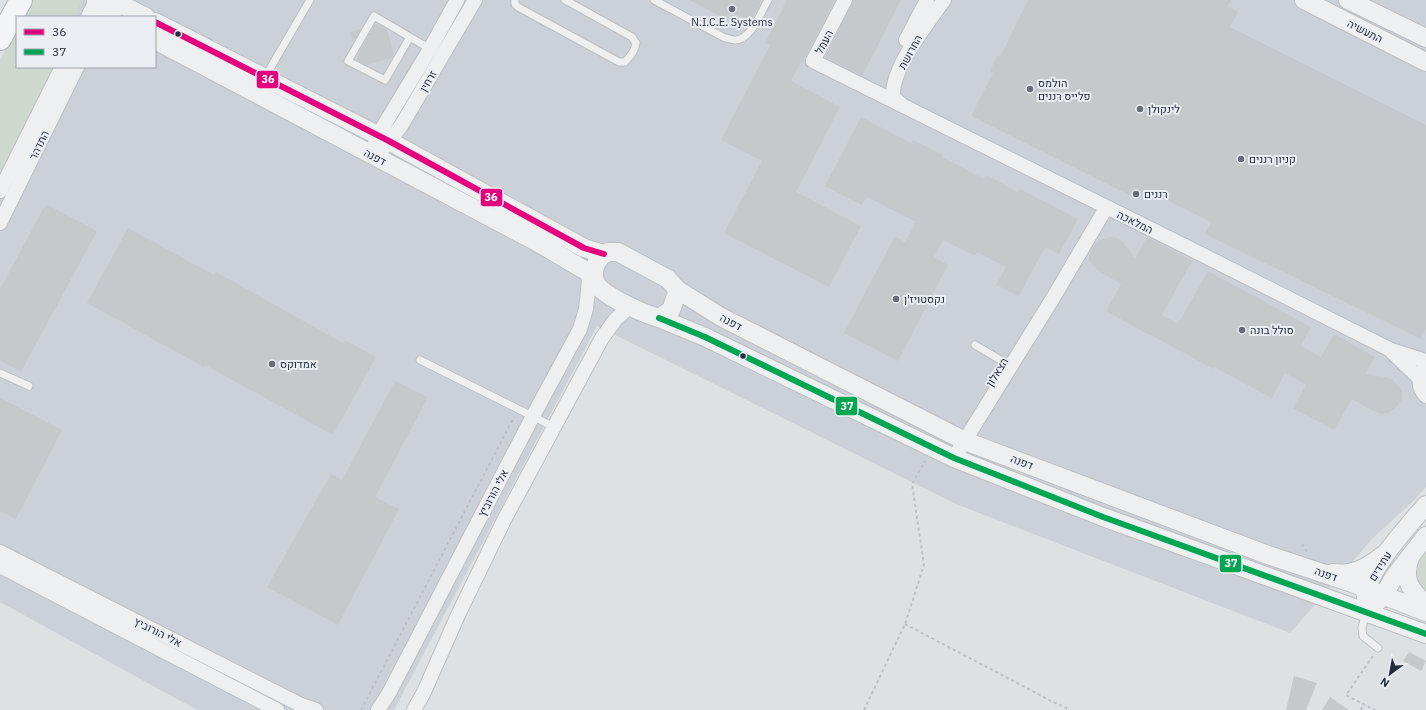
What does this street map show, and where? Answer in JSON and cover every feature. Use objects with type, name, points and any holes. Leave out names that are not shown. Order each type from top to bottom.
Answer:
[{"type":"highway","points":[[0,38],[21,0]]},
{"type":"street","points":[[133,0],[145,16]]},
{"type":"street","name":"זרחין","points":[[374,156],[457,0]]},
{"type":"street","name":"זרחין","points":[[383,138],[401,126],[475,0]]},
{"type":"street","name":"העמל","points":[[845,0],[813,61],[878,94]]},
{"type":"street","name":"החרושת","points":[[878,94],[927,0]]},
{"type":"street","name":"החרושת","points":[[902,105],[893,97],[895,79],[912,46],[944,0]]},
{"type":"street","name":"התעשיה","points":[[1304,0],[1426,62]]},
{"type":"street","name":"התעשיה","points":[[1348,0],[1426,38]]},
{"type":"street","points":[[90,16],[106,7],[142,16]]},
{"type":"street","name":"דפנה","points":[[156,23],[383,138],[584,248],[604,254],[618,252],[668,279],[678,290],[720,317],[961,439],[1268,555],[1321,572],[1426,612]]},
{"type":"street","name":"דפנה","points":[[156,41],[535,241],[590,273],[596,284],[605,293],[648,315],[705,337],[950,457],[1103,517],[1426,634]]},
{"type":"street","name":"התדהר","points":[[0,191],[62,68]]},
{"type":"street","name":"התדהר","points":[[0,223],[77,68]]},
{"type":"street","name":"המלאכה","points":[[878,94],[1391,350],[1423,372]]},
{"type":"street","name":"הצאלון","points":[[950,457],[1053,298],[1106,208]]},
{"type":"street","points":[[590,273],[604,254]]},
{"type":"street","name":"אלי הורוביץ","points":[[378,710],[390,693],[533,416],[580,329],[586,309],[590,273]]},
{"type":"street","points":[[659,318],[671,310],[678,290]]},
{"type":"street","name":"הצאלון","points":[[961,439],[1004,362],[1042,300],[1053,298]]},
{"type":"street","name":"אלי הורוביץ","points":[[414,710],[424,692],[452,628],[504,520],[554,426],[602,338],[616,319],[630,306]]},
{"type":"street","name":"המלאכה","points":[[1391,350],[1426,361]]},
{"type":"street","points":[[1423,372],[1420,388],[1426,396]]},
{"type":"street","name":"עתידים","points":[[1366,613],[1366,589],[1377,568],[1426,505]]},
{"type":"street","name":"עתידים","points":[[1366,613],[1384,595],[1410,554],[1426,536]]},
{"type":"street","points":[[1321,572],[1336,574],[1360,570],[1373,563],[1390,550]]},
{"type":"street","name":"אלי הורוביץ","points":[[0,552],[299,704],[316,710]]},
{"type":"street","points":[[1410,554],[1406,574],[1408,583],[1426,605]]},
{"type":"street","name":"אלי הורוביץ","points":[[0,566],[277,710]]},
{"type":"lane","points":[[265,78],[310,0]]},
{"type":"lane","points":[[515,0],[515,4],[518,7],[619,62],[625,62],[629,58],[636,44],[632,37],[565,0]]},
{"type":"lane","points":[[654,0],[725,38],[735,40],[743,38],[750,32],[768,0]]},
{"type":"lane","points":[[410,37],[385,80],[348,61],[374,16],[410,37],[442,56]]},
{"type":"lane","points":[[974,345],[1004,362]]},
{"type":"lane","points":[[420,360],[554,426]]},
{"type":"lane","points":[[0,373],[29,386]]},
{"type":"lane","points":[[1366,613],[1362,627],[1363,636],[1378,648]]},
{"type":"path","points":[[361,710],[518,409]]},
{"type":"path","points":[[864,710],[904,624],[924,565],[912,484],[924,461],[941,466],[950,457]]},
{"type":"path","points":[[904,624],[1070,710]]},
{"type":"path","points":[[1375,710],[1346,695],[1378,648]]},
{"type":"path","points":[[1361,710],[1363,704]]},
{"type":"shaded area","points":[[32,0],[81,0],[76,16],[24,16]]},
{"type":"shaded area","points":[[54,0],[1426,0],[1426,487],[1373,538],[1290,633],[956,504],[597,326],[394,710],[197,710],[0,602],[0,102],[18,68],[156,68],[156,16],[46,16]]},
{"type":"shaded area","points":[[16,30],[16,68],[54,68],[0,174],[0,60]]},
{"type":"shaded area","points":[[1426,551],[1426,591],[1423,590],[1412,576],[1417,560]]},
{"type":"building","name":"N.I.C.E. Systems","points":[[689,0],[762,0],[751,21],[730,12],[726,19]]},
{"type":"building","points":[[787,0],[835,0],[803,62],[801,62],[791,81],[840,107],[796,192],[861,226],[829,287],[724,233],[762,161],[721,140],[770,45],[765,43]]},
{"type":"building","points":[[853,0],[901,0],[862,76],[825,57]]},
{"type":"building","name":"קניון רננים","points":[[1028,0],[1231,0],[1228,6],[1238,12],[1230,27],[1426,125],[1426,329],[1421,339],[1205,234],[1211,222],[1164,199],[1135,198],[971,116],[993,73],[990,71],[997,55],[1000,57]]},
{"type":"building","points":[[378,24],[387,29],[394,55],[392,58],[366,65],[358,61],[357,56],[374,25]]},
{"type":"building","points":[[361,29],[353,42],[351,32]]},
{"type":"building","points":[[861,117],[911,143],[913,140],[943,155],[942,157],[984,179],[986,175],[1018,192],[1020,189],[1078,219],[1059,254],[1045,247],[1019,296],[996,285],[1006,267],[977,252],[975,256],[943,240],[934,257],[948,265],[898,361],[844,333],[895,236],[905,242],[916,222],[867,197],[862,205],[825,186]]},
{"type":"building","points":[[46,204],[97,231],[21,372],[0,360],[0,289]]},
{"type":"building","points":[[128,228],[214,275],[216,272],[343,343],[345,340],[376,357],[333,435],[87,303]]},
{"type":"building","name":"סולל בונה","points":[[1110,237],[1118,238],[1123,242],[1135,258],[1147,237],[1192,261],[1162,315],[1178,324],[1208,271],[1311,327],[1301,346],[1321,357],[1334,334],[1375,357],[1365,374],[1392,379],[1402,390],[1402,400],[1388,413],[1381,414],[1352,399],[1334,430],[1293,408],[1306,385],[1285,373],[1272,398],[1214,367],[1213,369],[1106,311],[1121,284],[1097,270],[1089,260],[1089,254],[1094,245],[1100,240]]},
{"type":"building","points":[[395,381],[428,397],[375,497],[399,509],[338,625],[267,587],[331,474],[342,480]]},
{"type":"building","points":[[0,398],[62,430],[16,519],[0,511]]},
{"type":"building","points":[[1409,652],[1426,661],[1421,671],[1403,661]]},
{"type":"building","points":[[1294,676],[1317,683],[1306,710],[1286,710]]},
{"type":"building","points":[[1330,697],[1349,710],[1322,710]]},
{"type":"transit line","name":"36","points":[[156,23],[389,141],[584,248],[604,254]]},
{"type":"transit line","name":"37","points":[[659,318],[705,337],[954,458],[1103,517],[1426,634]]},
{"type":"place","name":"N.I.C.E. Systems","points":[[732,9]]},
{"type":"place","name":"הולמס פלייס רננים","points":[[1030,89]]},
{"type":"place","name":"לינקולן","points":[[1140,109]]},
{"type":"place","name":"קניון רננים","points":[[1241,159]]},
{"type":"place","name":"רננים","points":[[1136,194]]},
{"type":"place","name":"נקסטויז'ן","points":[[896,299]]},
{"type":"place","name":"סולל בונה","points":[[1242,330]]},
{"type":"place","name":"אמדוקס","points":[[272,364]]}]
